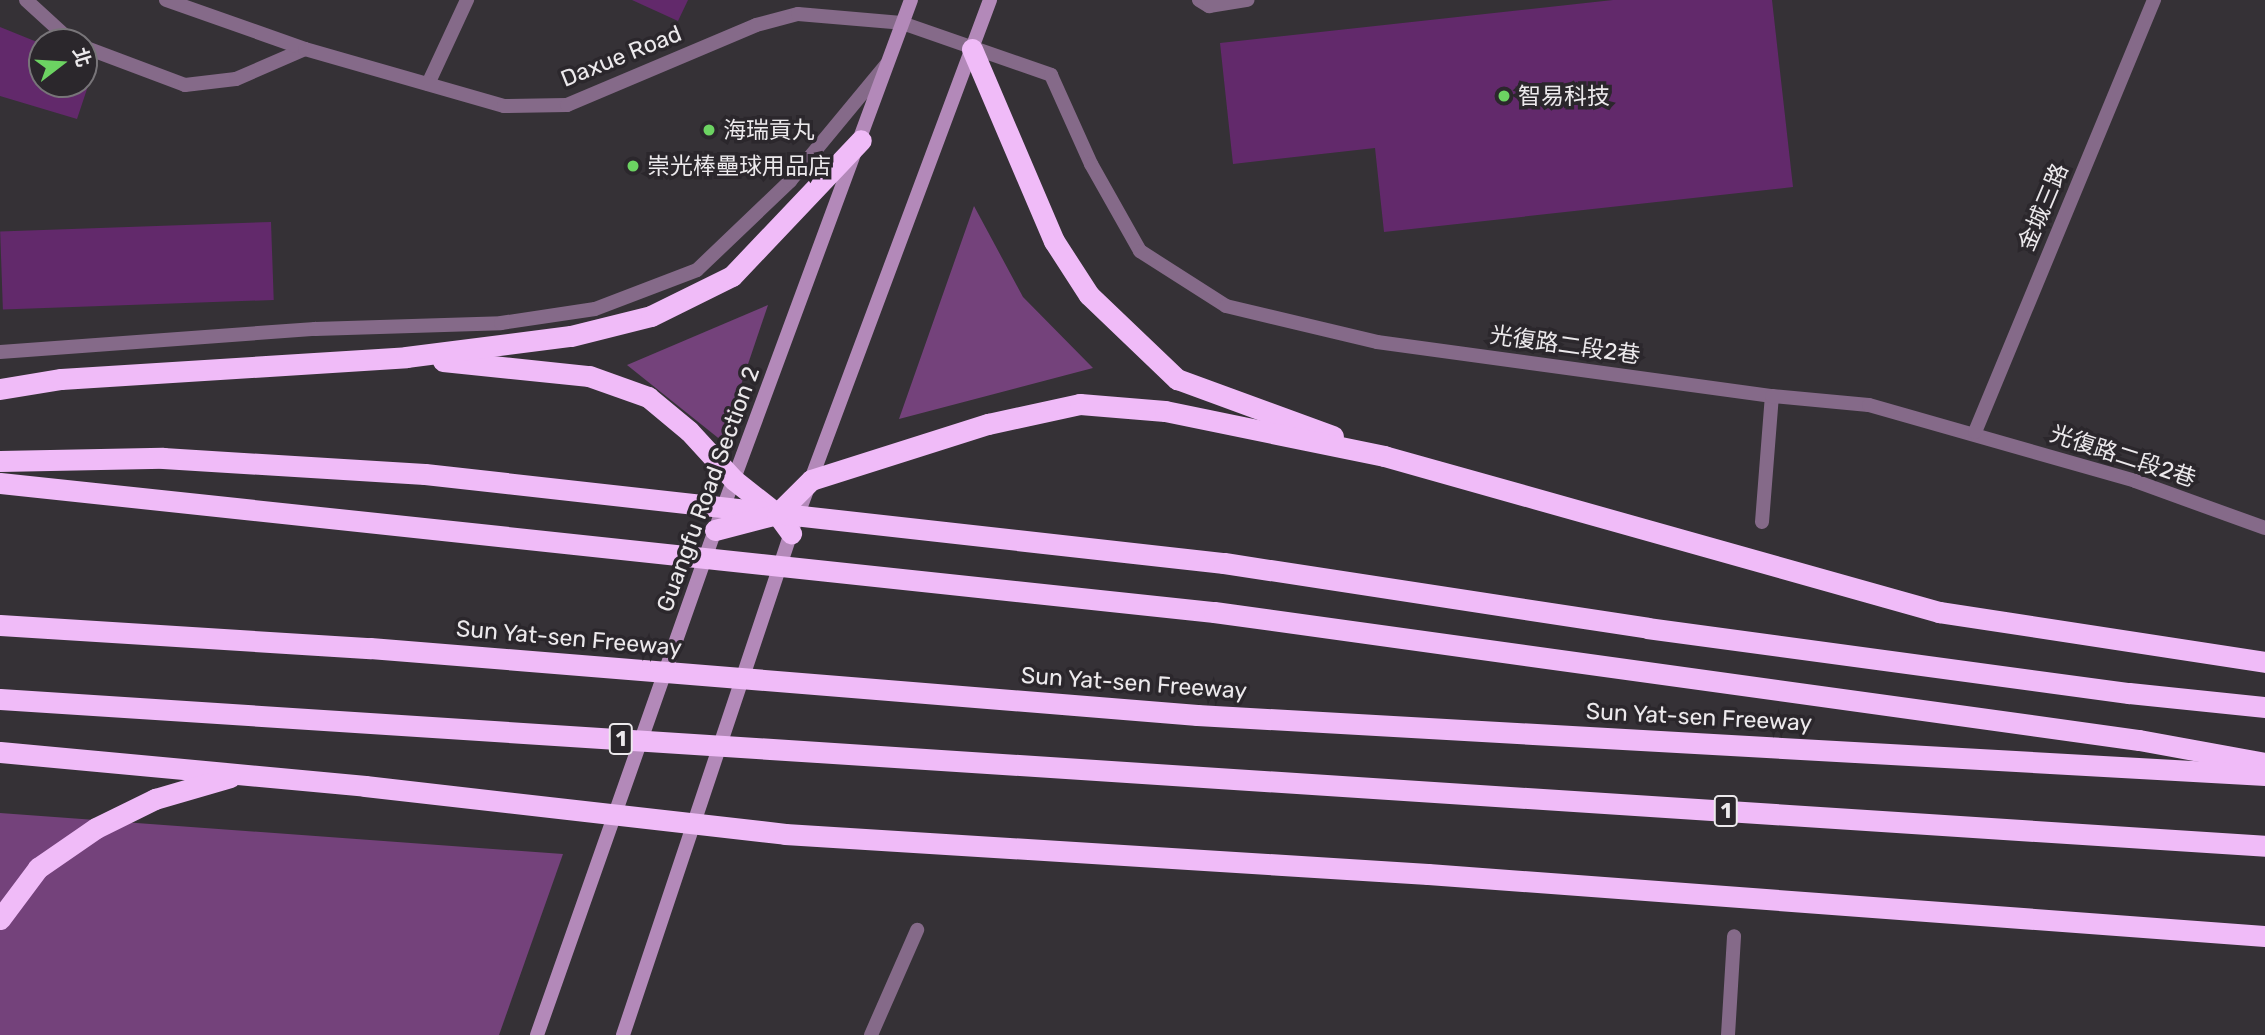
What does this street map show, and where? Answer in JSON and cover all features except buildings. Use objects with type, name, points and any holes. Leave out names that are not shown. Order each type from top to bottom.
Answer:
[{"type":"highway","points":[[972,49],[1054,241],[1089,295],[1177,379],[1384,456]]},
{"type":"highway","points":[[0,388],[61,379],[406,357],[570,337],[651,316],[732,276],[861,140]]},
{"type":"highway","points":[[406,357],[589,376],[648,397],[689,431],[734,480],[777,513],[792,533]]},
{"type":"highway","points":[[715,530],[777,513],[811,480],[988,424],[1080,404],[1165,411],[1384,456],[1939,612],[2265,662]]},
{"type":"highway","points":[[0,461],[163,458],[425,474],[1224,563],[1647,628],[2129,693],[2265,707]]},
{"type":"highway","points":[[0,483],[1214,612],[2138,740],[2265,763]]},
{"type":"highway","name":"Sun Yat-sen Freeway","points":[[0,625],[370,648],[1197,715],[2265,775]]},
{"type":"highway","name":"1","points":[[0,699],[2265,846]]},
{"type":"highway","points":[[0,752],[242,774],[785,834],[1429,874],[2265,936]]},
{"type":"highway","points":[[0,919],[38,868],[96,828],[155,799],[242,774]]},
{"type":"main road","name":"Guangfu Road Section 2","points":[[537,1035],[715,530],[911,0]]},
{"type":"main road","points":[[623,1035],[792,533],[990,0]]},
{"type":"street","points":[[26,0],[57,28]]},
{"type":"street","name":"Daxue Road","points":[[166,0],[305,49],[504,106],[567,105],[757,25],[798,14],[902,23],[972,49]]},
{"type":"street","points":[[428,84],[467,0]]},
{"type":"street","points":[[1199,0],[1209,6],[1248,0]]},
{"type":"street","name":"金城三路","points":[[1975,432],[2154,0]]},
{"type":"street","points":[[98,52],[185,85],[236,79],[305,49]]},
{"type":"street","name":"光復路二段2巷","points":[[972,49],[1051,75],[1091,164],[1140,251],[1226,306],[1377,342],[1772,396],[1869,405],[1975,432],[2135,481],[2265,528]]},
{"type":"street","points":[[0,352],[315,328],[500,323],[595,309],[697,270],[790,181],[889,61]]},
{"type":"street","points":[[1762,522],[1772,396]]},
{"type":"street","points":[[871,1035],[917,930]]},
{"type":"street","points":[[1728,1035],[1734,936]]},
{"type":"shaded area","points":[[974,206],[1023,297],[1093,368],[899,419]]},
{"type":"shaded area","points":[[768,305],[722,441],[627,365]]},
{"type":"shaded area","points":[[0,813],[563,854],[499,1035],[0,1035]]},
{"type":"place","name":"智易科技","points":[[1504,96]]},
{"type":"place","name":"海瑞貢丸","points":[[709,130]]},
{"type":"place","name":"崇光棒壘球用品店","points":[[633,166]]}]
